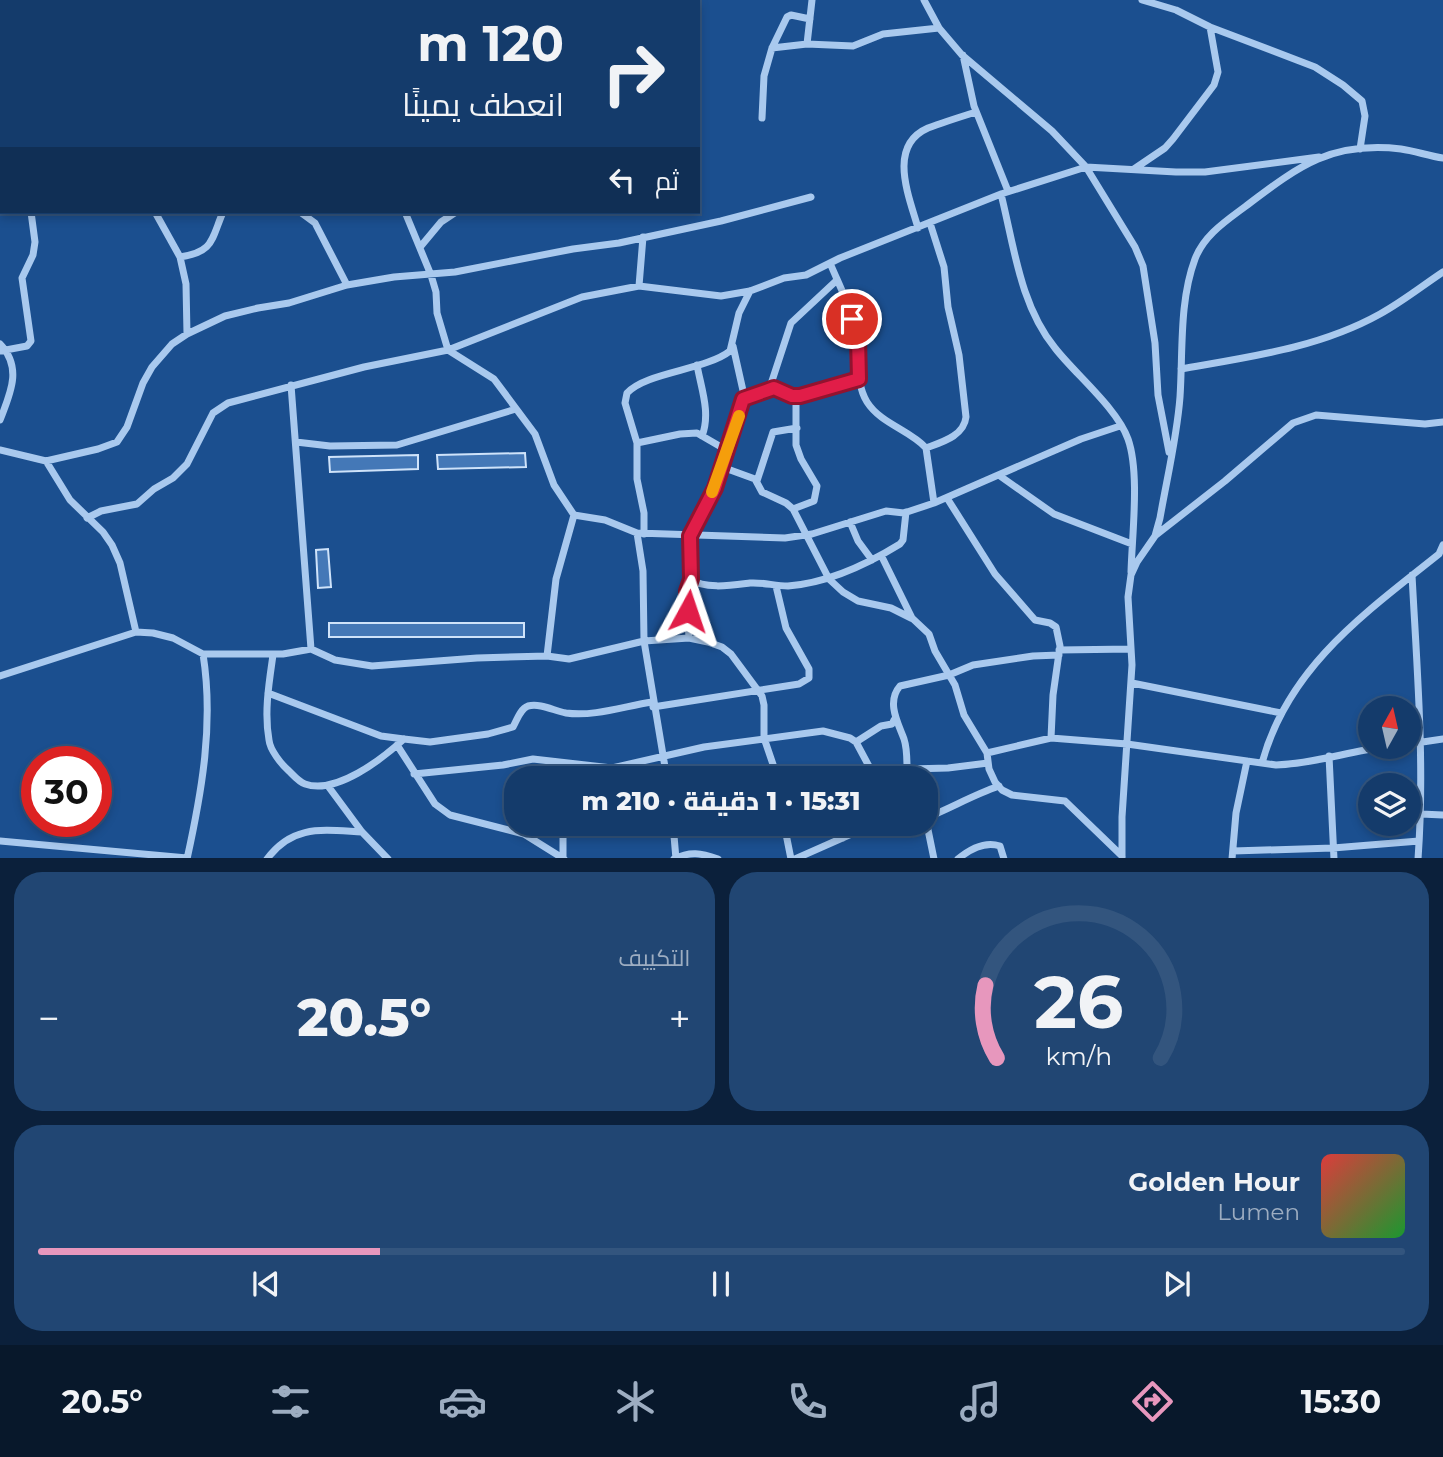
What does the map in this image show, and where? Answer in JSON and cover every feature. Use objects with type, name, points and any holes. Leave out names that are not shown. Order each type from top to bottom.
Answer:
[{"type":"street","points":[[807,44],[812,0]]},
{"type":"street","points":[[925,0],[939,28],[962,55],[1052,131],[1086,167],[1135,247],[1143,267],[1155,343],[1158,395],[1170,459]]},
{"type":"street","points":[[1142,0],[1177,10],[1210,27],[1315,67],[1343,85],[1362,101],[1365,116],[1360,149]]},
{"type":"street","points":[[762,118],[764,76],[772,48],[787,17],[791,15],[810,19]]},
{"type":"street","points":[[1133,170],[1165,148],[1214,85],[1218,72],[1210,27]]},
{"type":"street","points":[[772,48],[807,44],[853,46],[883,34],[939,28]]},
{"type":"street","points":[[962,55],[976,112],[1005,192],[1030,307],[1054,347],[1097,394],[1128,438],[1134,472],[1128,597],[1132,683],[1122,817],[1122,857]]},
{"type":"street","points":[[918,228],[903,176],[903,164],[909,145],[926,129],[976,112]]},
{"type":"street","points":[[1156,536],[1180,400],[1189,280],[1196,257],[1205,241],[1218,227],[1295,169],[1319,158],[1360,149],[1403,149],[1443,158]]},
{"type":"street","points":[[87,519],[101,511],[137,504],[153,489],[173,478],[187,464],[213,413],[228,403],[364,367],[448,350],[582,297],[639,286],[721,296],[750,290],[784,278],[806,275],[1005,192],[1086,167],[1205,172],[1319,158]]},
{"type":"street","points":[[0,450],[46,461],[117,442],[127,427],[142,383],[152,367],[173,344],[187,334],[225,316],[289,303],[347,285],[394,276],[455,272],[643,237],[721,221],[811,197]]},
{"type":"street","points":[[0,420],[12,389],[14,368],[2,348],[27,346],[31,341],[22,278],[33,255],[35,242],[31,214]]},
{"type":"street","points":[[156,214],[180,257],[186,284],[187,334]]},
{"type":"street","points":[[180,257],[197,255],[208,248],[222,214]]},
{"type":"street","points":[[303,214],[315,223],[347,285]]},
{"type":"street","points":[[406,214],[431,275],[436,292],[437,313],[448,350],[494,379],[535,434],[554,485],[574,515],[605,520],[641,533],[785,538],[807,535],[886,511],[906,512],[934,503],[1080,439],[1121,426]]},
{"type":"street","points":[[421,246],[441,222],[453,214]]},
{"type":"street","points":[[926,448],[947,441],[965,425],[966,417],[944,267],[930,223]]},
{"type":"street","points":[[639,286],[643,237]]},
{"type":"street","points":[[830,263],[858,338],[859,379],[868,404],[897,430],[912,436],[926,448],[934,503]]},
{"type":"street","points":[[1181,369],[1286,350],[1321,339],[1379,315],[1443,272]]},
{"type":"street","points":[[769,390],[791,323],[837,280]]},
{"type":"street","points":[[689,638],[687,601],[691,579],[690,536],[722,467],[743,399],[743,386],[733,345],[739,313],[750,290]]},
{"type":"street","points":[[664,766],[644,641],[641,533],[644,513],[637,479],[637,443],[625,403],[627,393],[643,383],[726,354],[733,345]]},
{"type":"street","points":[[697,365],[706,413],[706,426],[702,436]]},
{"type":"street","points":[[743,399],[774,388],[796,396],[859,379]]},
{"type":"street","points":[[291,385],[310,649]]},
{"type":"street","points":[[793,509],[814,501],[817,486],[798,451],[796,396]]},
{"type":"street","points":[[296,442],[330,446],[397,446],[516,409]]},
{"type":"street","points":[[1131,575],[1156,536],[1293,423],[1316,415],[1425,424],[1443,422]]},
{"type":"street","points":[[797,428],[773,432],[757,481],[762,492],[793,509],[829,579],[843,592],[858,601],[891,608],[912,618],[929,634],[960,695],[964,715],[986,752],[999,786],[1012,795],[1065,801],[1122,857]]},
{"type":"street","points":[[637,443],[697,433],[728,451]]},
{"type":"street","points":[[46,461],[69,500],[103,532],[112,545],[120,563],[136,632]]},
{"type":"street","points":[[722,467],[757,481]]},
{"type":"street","points":[[1000,476],[1054,514],[1132,544]]},
{"type":"street","points":[[947,498],[995,574],[1035,620],[1054,625],[1059,635],[1051,738]]},
{"type":"street","points":[[691,579],[708,586],[752,583],[776,586],[821,582],[881,555],[903,540],[906,512]]},
{"type":"street","points":[[547,656],[556,579],[574,515]]},
{"type":"street","points":[[849,522],[858,541],[872,559]]},
{"type":"street","points":[[1262,763],[1269,734],[1280,713],[1315,662],[1374,604],[1441,554],[1443,545]]},
{"type":"street","points":[[881,555],[912,618]]},
{"type":"street","points":[[1412,575],[1422,742],[1421,814],[1443,815]]},
{"type":"street","points":[[268,693],[381,736],[401,742],[430,742],[488,734],[513,727],[521,710],[529,706],[566,713],[591,712],[799,684],[808,678],[809,669],[783,621],[776,586]]},
{"type":"street","points":[[0,676],[136,632],[173,638],[202,654],[272,654],[310,649],[335,660],[372,666],[477,658],[547,656],[569,659],[644,641],[689,638],[722,647],[757,688],[764,705],[764,738],[774,766]]},
{"type":"street","points":[[907,766],[905,742],[894,720],[895,696],[900,685],[950,675],[973,664],[1059,653],[1131,649]]},
{"type":"street","points":[[0,841],[187,858],[196,817],[208,729],[202,654]]},
{"type":"street","points":[[272,654],[266,715],[269,744],[284,767],[302,783],[315,787],[328,786],[363,770],[401,742]]},
{"type":"street","points":[[1132,683],[1280,713]]},
{"type":"street","points":[[856,742],[881,726],[892,724],[894,720]]},
{"type":"street","points":[[414,774],[503,765],[533,759],[612,768],[704,747],[823,732],[856,742],[869,766]]},
{"type":"street","points":[[986,752],[1051,738],[1127,744],[1293,765],[1358,751]]},
{"type":"street","points":[[1422,742],[1443,739]]},
{"type":"street","points":[[401,742],[414,774],[435,804],[450,815],[524,834],[563,858]]},
{"type":"street","points":[[1329,756],[1334,858]]},
{"type":"street","points":[[1247,761],[1236,813],[1232,855],[1419,841]]},
{"type":"street","points":[[559,762],[559,766]]},
{"type":"street","points":[[938,768],[988,763]]},
{"type":"street","points":[[328,786],[362,832],[387,858]]},
{"type":"street","points":[[938,814],[972,795],[999,786]]},
{"type":"street","points":[[268,858],[278,845],[295,835],[319,830],[362,832]]},
{"type":"street","points":[[563,836],[563,858]]},
{"type":"street","points":[[674,836],[675,858],[687,852],[702,853],[715,858]]},
{"type":"street","points":[[787,836],[793,858]]},
{"type":"street","points":[[795,858],[847,836]]},
{"type":"street","points":[[929,836],[934,858]]},
{"type":"street","points":[[1418,858],[1419,836]]},
{"type":"street","points":[[960,858],[979,846],[994,844],[1000,846],[1004,858]]},
{"type":"street","points":[[75,848],[76,858]]},
{"type":"building","points":[[525,453],[526,467],[438,469],[437,455]]},
{"type":"building","points":[[418,455],[418,469],[330,472],[329,457]]},
{"type":"building","points":[[328,549],[331,587],[318,588],[316,550]]},
{"type":"building","points":[[329,623],[524,623],[524,637],[329,637]]},
{"type":"slow traffic","points":[[712,492],[739,416]]},
{"type":"route","points":[[688,611],[687,591],[692,568],[690,536],[715,488],[743,399],[774,388],[792,396],[800,396],[859,379],[858,338],[852,319]]}]
